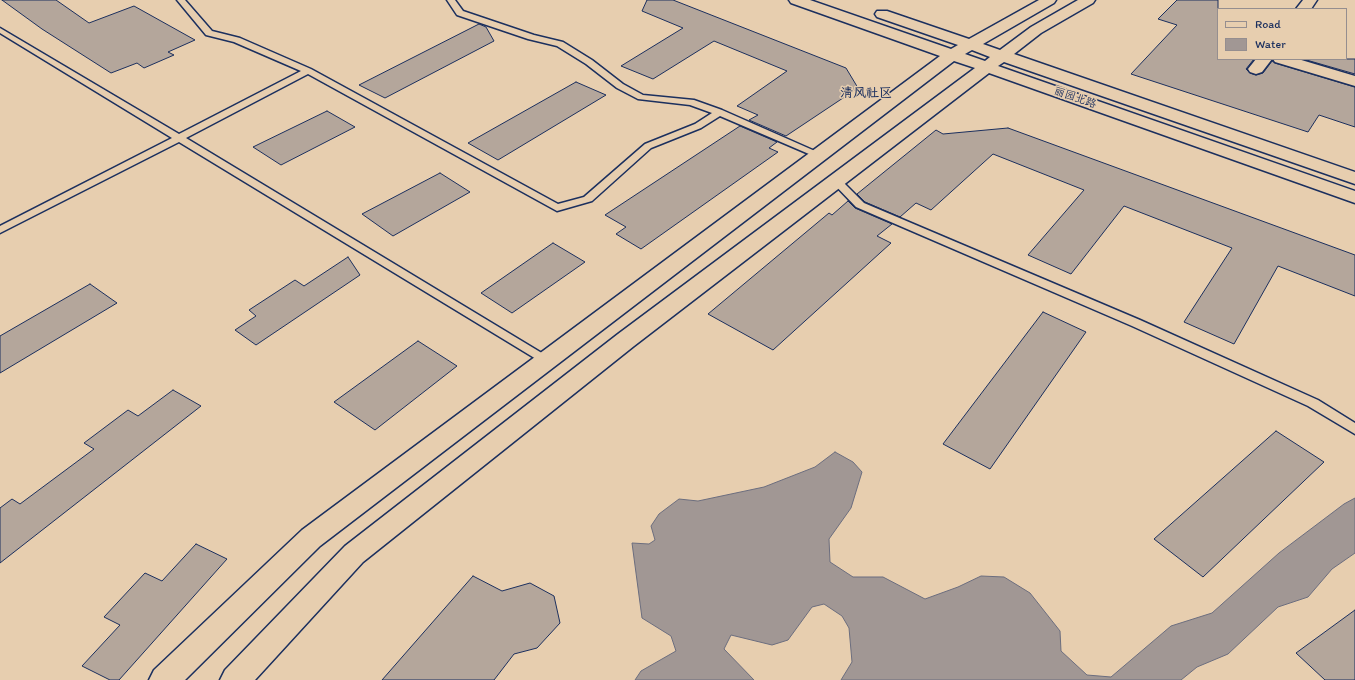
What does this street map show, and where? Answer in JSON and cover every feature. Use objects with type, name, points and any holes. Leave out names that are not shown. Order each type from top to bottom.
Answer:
[{"type":"street","name":"丽园北路","points":[[796,0],[952,55],[995,61],[1355,178]]},
{"type":"street","name":"丽园北路","points":[[839,0],[970,44],[995,61],[1355,197]]},
{"type":"street","points":[[164,680],[311,538],[952,55],[1049,0]]},
{"type":"street","points":[[235,680],[354,554],[626,340],[1036,30],[1088,0]]},
{"type":"street","points":[[1304,8],[1310,0]]},
{"type":"street","points":[[1284,60],[1355,81]]},
{"type":"lane","points":[[181,0],[209,33],[237,40],[308,71],[557,208],[588,199],[648,146],[698,126],[719,112]]},
{"type":"lane","points":[[451,0],[460,13],[531,37],[560,44],[589,62],[620,86],[641,97],[691,102],[719,112],[819,155]]},
{"type":"lane","points":[[0,30],[546,361]]},
{"type":"lane","points":[[0,230],[308,71]]},
{"type":"lane","points":[[836,181],[860,205],[1136,323],[1313,403],[1355,429]]},
{"type":"water","points":[[835,452],[853,462],[862,472],[851,508],[829,539],[830,562],[853,577],[883,577],[925,599],[958,587],[981,576],[1004,577],[1030,593],[1060,631],[1061,651],[1087,675],[1111,677],[1171,626],[1212,613],[1279,553],[1344,504],[1355,498],[1355,553],[1332,569],[1308,597],[1278,607],[1228,654],[1197,667],[1181,680],[841,680],[852,662],[849,628],[842,616],[824,604],[812,607],[788,640],[772,645],[731,635],[724,649],[754,680],[635,680],[641,671],[676,651],[671,636],[642,618],[632,543],[649,544],[655,540],[651,526],[659,514],[679,499],[698,501],[764,487],[815,467]]},
{"type":"building","points":[[2,0],[56,0],[89,23],[134,6],[195,40],[168,52],[174,55],[144,68],[137,63],[111,73],[42,29]]},
{"type":"building","points":[[647,0],[673,0],[846,68],[858,88],[786,136],[749,120],[758,115],[737,106],[787,71],[714,41],[653,79],[621,66],[683,28],[642,11]]},
{"type":"building","points":[[1177,0],[1218,0],[1217,60],[1253,60],[1246,69],[1250,73],[1256,75],[1263,73],[1272,61],[1355,87],[1355,127],[1319,115],[1308,132],[1131,74],[1177,25],[1158,19]]},
{"type":"building","points":[[479,24],[486,27],[494,41],[385,98],[359,85]]},
{"type":"building","points":[[1355,59],[1355,74],[1306,60]]},
{"type":"building","points":[[576,82],[606,95],[498,160],[468,143]]},
{"type":"building","points":[[327,111],[355,127],[281,165],[253,147]]},
{"type":"building","points":[[740,126],[777,142],[769,148],[778,152],[641,249],[616,234],[626,227],[605,215]]},
{"type":"building","points":[[1008,128],[1355,255],[1355,296],[1278,266],[1234,344],[1184,322],[1232,248],[1124,206],[1071,274],[1028,255],[1084,190],[993,154],[931,210],[916,203],[900,217],[865,202],[857,194],[936,130],[943,134]]},
{"type":"building","points":[[440,173],[470,192],[393,236],[362,214]]},
{"type":"building","points":[[848,201],[855,208],[892,224],[877,236],[891,243],[773,350],[708,314],[829,213],[832,215]]},
{"type":"building","points":[[553,243],[585,262],[512,313],[481,293]]},
{"type":"building","points":[[348,257],[360,275],[256,345],[235,330],[256,316],[249,310],[295,280],[304,286]]},
{"type":"building","points":[[90,284],[117,303],[0,373],[0,336]]},
{"type":"building","points":[[1043,312],[1086,332],[990,469],[943,444]]},
{"type":"building","points":[[418,341],[457,366],[375,430],[334,402]]},
{"type":"building","points":[[173,390],[201,406],[0,563],[0,508],[12,499],[20,504],[94,449],[84,443],[128,410],[138,416]]},
{"type":"building","points":[[1276,431],[1324,462],[1203,577],[1154,539]]},
{"type":"building","points":[[196,544],[227,559],[119,680],[110,680],[82,666],[120,625],[104,617],[145,573],[162,581]]},
{"type":"building","points":[[473,576],[502,591],[530,583],[554,596],[560,623],[537,648],[514,654],[494,680],[382,680]]},
{"type":"building","points":[[1355,610],[1355,680],[1325,680],[1296,653]]},
{"type":"district","name":"清风社区","points":[[866,94]]}]
